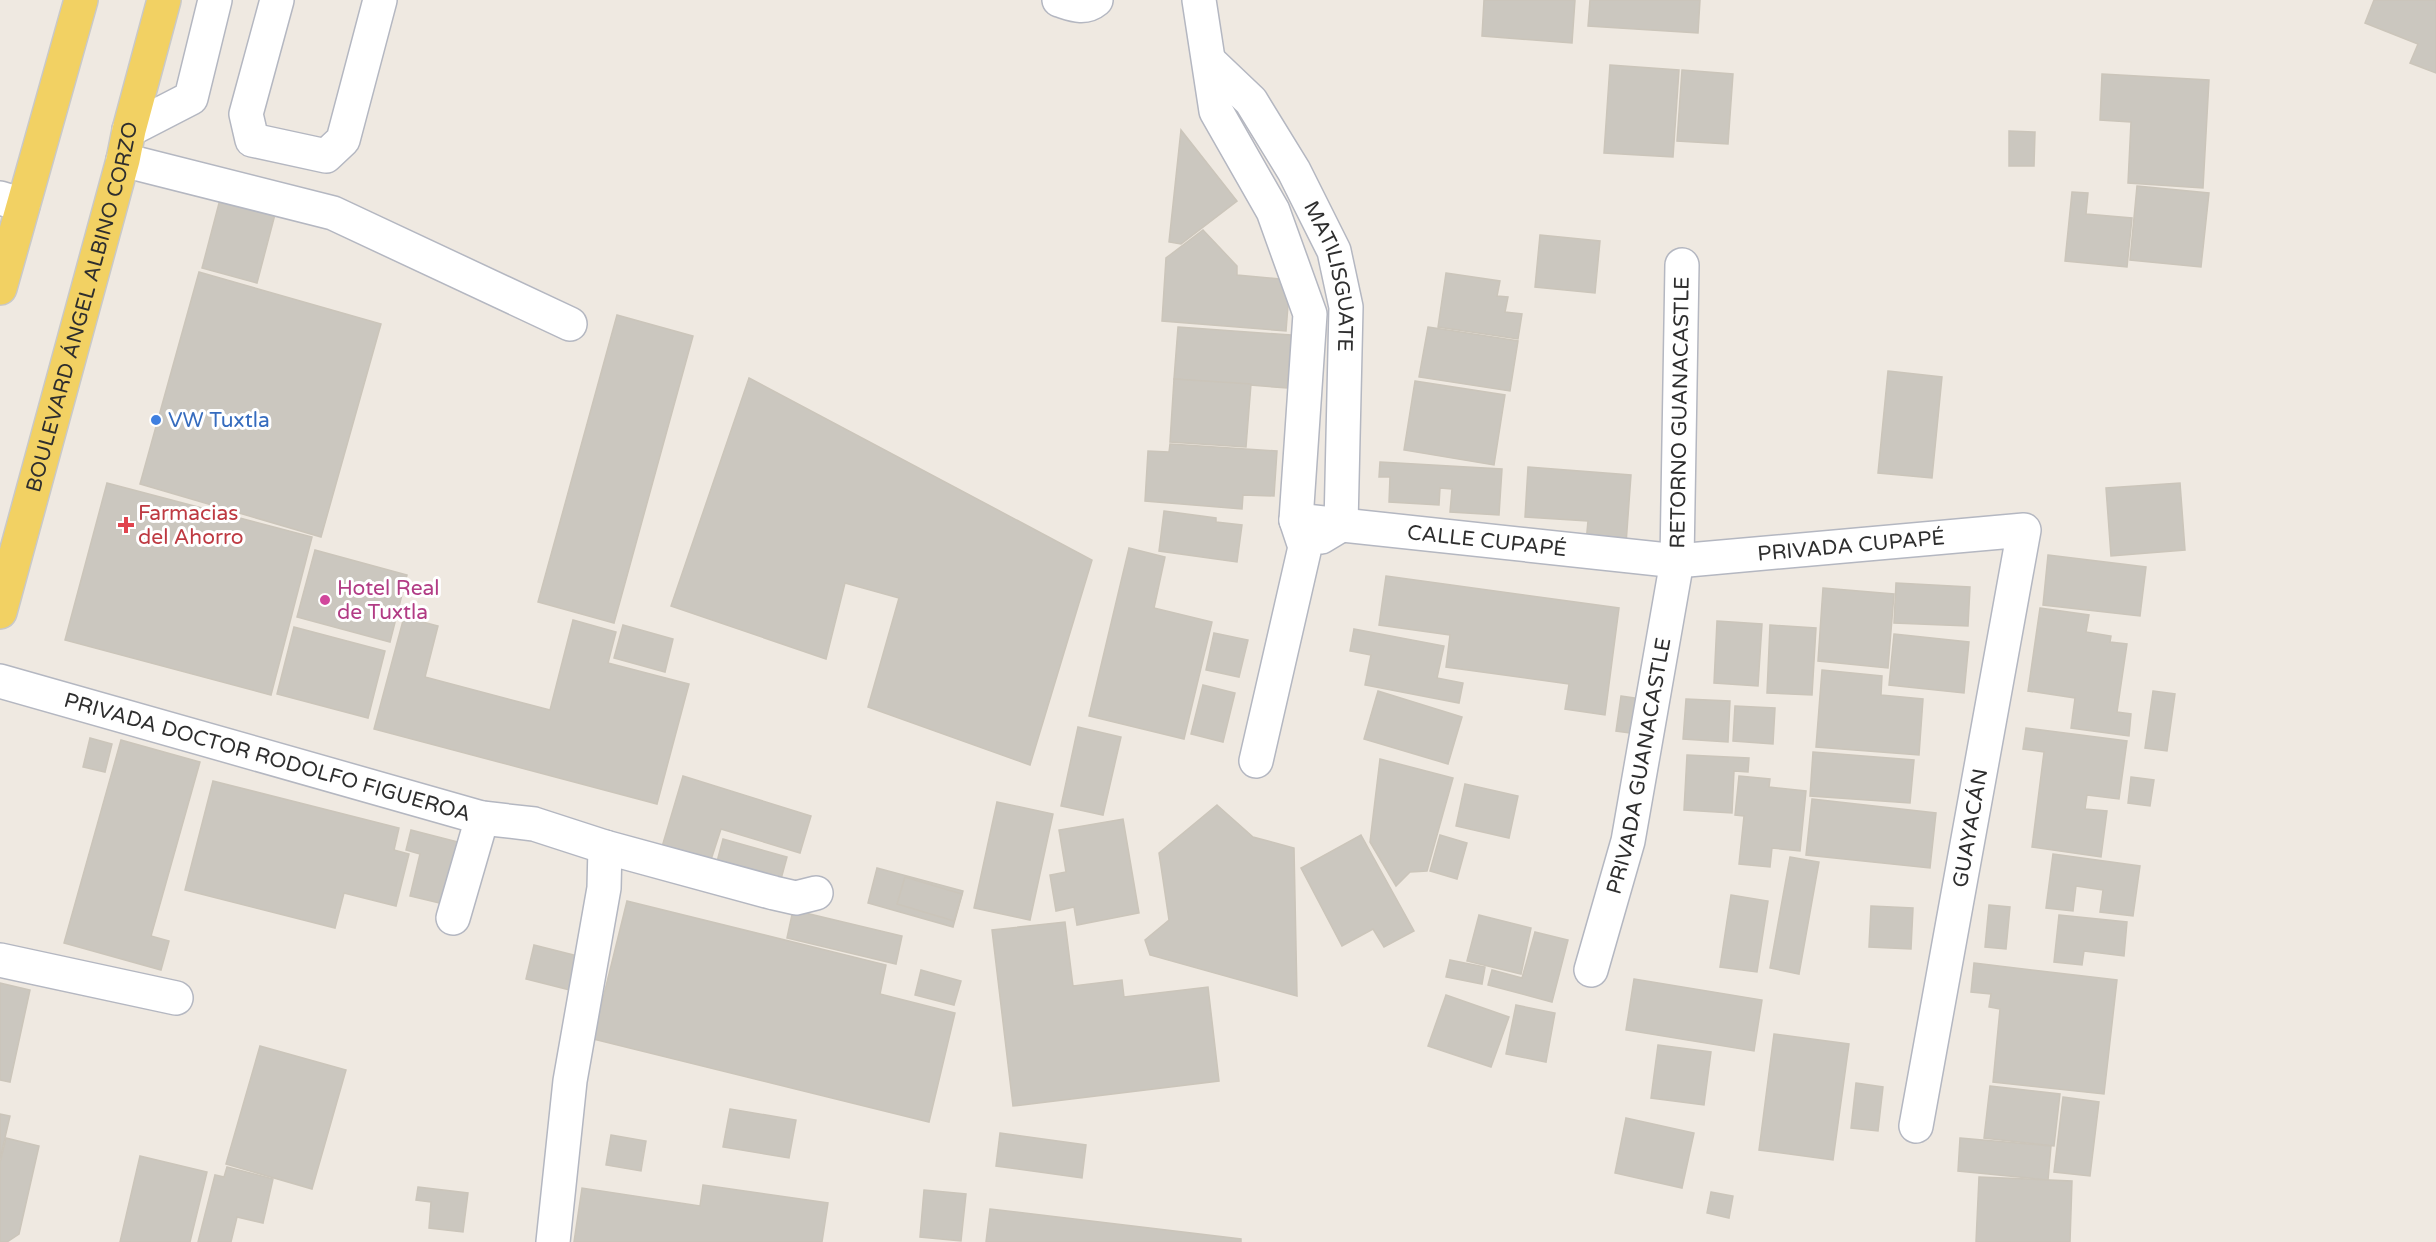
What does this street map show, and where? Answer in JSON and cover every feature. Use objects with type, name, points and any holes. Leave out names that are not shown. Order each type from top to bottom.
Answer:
[{"type":"main road","points":[[0,288],[12,202],[81,0]]},
{"type":"main road","name":"BOULEVARD ÁNGEL ALBINO CORZO","points":[[0,612],[164,0]]},
{"type":"street","points":[[126,145],[191,98],[215,0]]},
{"type":"street","points":[[277,0],[246,114],[252,140],[326,156],[343,140],[380,0]]},
{"type":"street","points":[[1059,0],[1080,7],[1096,0]]},
{"type":"street","name":"MATILISGUATE","points":[[1199,0],[1216,111],[1273,211],[1310,314],[1301,533],[1256,761]]},
{"type":"street","name":"MATILISGUATE","points":[[1210,63],[1251,101],[1294,171],[1334,251],[1346,307],[1341,525]]},
{"type":"street","points":[[126,145],[333,213],[570,324]]},
{"type":"street","name":"RETORNO GUANACASTLE","points":[[1677,561],[1682,265]]},
{"type":"street","name":"CALLE CUPAPÉ","points":[[1301,533],[1341,525],[1677,561]]},
{"type":"street","name":"PRIVADA CUPAPÉ","points":[[1677,561],[2024,530]]},
{"type":"street","name":"GUAYACÁN","points":[[1916,1126],[2024,530]]},
{"type":"street","name":"PRIVADA GUANACASTLE","points":[[1591,970],[1628,841],[1677,561]]},
{"type":"street","name":"PRIVADA DOCTOR RODOLFO FIGUEROA","points":[[0,681],[482,818],[534,824],[605,847],[796,898],[816,893]]},
{"type":"street","points":[[453,918],[482,818]]},
{"type":"street","points":[[553,1242],[570,1081],[604,888],[605,847]]},
{"type":"street","points":[[0,960],[176,998]]},
{"type":"building","points":[[1484,0],[1575,0],[1572,43],[1482,36]]},
{"type":"building","points":[[1590,0],[1700,0],[1698,33],[1588,26]]},
{"type":"building","points":[[2374,0],[2436,0],[2436,73],[2410,63],[2418,44],[2365,23]]},
{"type":"building","points":[[1610,65],[1679,70],[1673,157],[1604,153]]},
{"type":"building","points":[[1682,70],[1733,74],[1728,144],[1677,141]]},
{"type":"building","points":[[2102,74],[2209,80],[2203,188],[2128,183],[2131,122],[2100,120]]},
{"type":"building","points":[[1181,130],[1237,201],[1181,244],[1169,242]]},
{"type":"building","points":[[2009,131],[2035,132],[2034,166],[2009,166]]},
{"type":"building","points":[[2137,186],[2209,193],[2201,267],[2130,260]]},
{"type":"building","points":[[223,188],[278,203],[257,283],[202,268]]},
{"type":"building","points":[[2072,192],[2088,193],[2086,214],[2132,218],[2127,267],[2065,261]]},
{"type":"building","points":[[1203,230],[1237,266],[1237,275],[1290,280],[1286,331],[1162,321],[1166,258]]},
{"type":"building","points":[[1540,235],[1600,241],[1595,293],[1535,287]]},
{"type":"building","points":[[199,272],[381,324],[321,537],[140,484]]},
{"type":"building","points":[[1446,273],[1500,281],[1497,296],[1508,297],[1505,312],[1522,314],[1518,339],[1438,327]]},
{"type":"building","points":[[617,315],[693,336],[614,623],[538,602]]},
{"type":"building","points":[[1178,327],[1291,335],[1287,388],[1174,379]]},
{"type":"building","points":[[1428,327],[1518,341],[1510,391],[1419,377]]},
{"type":"building","points":[[1888,371],[1942,377],[1932,478],[1878,473]]},
{"type":"building","points":[[749,378],[1092,560],[1030,765],[868,707],[899,598],[845,583],[826,659],[671,606]]},
{"type":"building","points":[[1174,379],[1251,384],[1246,447],[1170,442]]},
{"type":"building","points":[[1415,381],[1505,395],[1494,465],[1404,450]]},
{"type":"building","points":[[1170,444],[1277,451],[1274,496],[1243,495],[1242,509],[1145,501],[1148,451],[1169,452]]},
{"type":"building","points":[[1380,462],[1502,469],[1499,515],[1450,512],[1452,489],[1440,488],[1439,505],[1389,502],[1390,477],[1379,477]]},
{"type":"building","points":[[1528,467],[1631,475],[1626,544],[1586,542],[1588,521],[1525,517]]},
{"type":"building","points":[[107,483],[312,537],[271,695],[65,640]]},
{"type":"building","points":[[2180,483],[2185,550],[2111,556],[2106,488]]},
{"type":"building","points":[[1164,511],[1216,518],[1216,522],[1242,525],[1237,562],[1159,551]]},
{"type":"building","points":[[1129,548],[1165,557],[1154,608],[1212,622],[1184,739],[1089,716]]},
{"type":"building","points":[[315,550],[407,575],[390,642],[297,617]]},
{"type":"building","points":[[2048,555],[2146,567],[2140,616],[2043,605]]},
{"type":"building","points":[[1386,576],[1619,608],[1605,715],[1565,709],[1569,684],[1446,667],[1450,635],[1379,625]]},
{"type":"building","points":[[1896,583],[1970,587],[1968,626],[1894,623]]},
{"type":"building","points":[[1823,588],[1894,594],[1888,668],[1818,661]]},
{"type":"building","points":[[2040,608],[2089,615],[2086,632],[2111,636],[2110,642],[2127,644],[2117,712],[2131,714],[2129,736],[2071,728],[2075,698],[2028,691]]},
{"type":"building","points":[[404,617],[438,626],[425,677],[550,710],[573,620],[616,632],[608,663],[689,684],[657,804],[374,729]]},
{"type":"building","points":[[1717,621],[1762,624],[1758,686],[1714,683]]},
{"type":"building","points":[[623,625],[673,639],[665,672],[614,658]]},
{"type":"building","points":[[1770,625],[1816,628],[1812,695],[1767,693]]},
{"type":"building","points":[[294,627],[385,651],[368,718],[277,694]]},
{"type":"building","points":[[1354,629],[1444,646],[1437,678],[1463,683],[1459,703],[1365,685],[1371,655],[1350,651]]},
{"type":"building","points":[[1214,633],[1248,640],[1239,677],[1206,670]]},
{"type":"building","points":[[1894,634],[1969,642],[1964,693],[1889,685]]},
{"type":"building","points":[[1822,670],[1882,676],[1881,695],[1923,699],[1919,755],[1816,747]]},
{"type":"building","points":[[1203,685],[1235,693],[1223,742],[1191,734]]},
{"type":"building","points":[[1378,691],[1462,717],[1448,764],[1364,739]]},
{"type":"building","points":[[2153,691],[2175,694],[2167,751],[2145,748]]},
{"type":"building","points":[[1621,696],[1641,699],[1637,734],[1616,731]]},
{"type":"building","points":[[1686,699],[1730,701],[1728,742],[1683,739]]},
{"type":"building","points":[[1735,706],[1775,708],[1773,744],[1733,741]]},
{"type":"building","points":[[1078,727],[1121,737],[1103,815],[1061,806]]},
{"type":"building","points":[[2026,728],[2127,741],[2119,799],[2087,795],[2085,809],[2107,811],[2101,857],[2032,847],[2044,752],[2023,749]]},
{"type":"building","points":[[90,738],[112,744],[105,772],[83,767]]},
{"type":"building","points":[[121,740],[200,762],[151,936],[169,941],[161,970],[64,943]]},
{"type":"building","points":[[1813,752],[1914,760],[1910,803],[1810,796]]},
{"type":"building","points":[[1687,755],[1749,758],[1748,772],[1734,771],[1732,813],[1684,810]]},
{"type":"building","points":[[1380,759],[1453,778],[1427,871],[1410,872],[1396,886],[1370,842]]},
{"type":"building","points":[[683,776],[811,816],[800,853],[721,829],[707,872],[659,857]]},
{"type":"building","points":[[1739,776],[1770,779],[1769,787],[1806,791],[1800,851],[1772,848],[1770,867],[1739,864],[1744,816],[1735,815]]},
{"type":"building","points":[[2131,777],[2154,780],[2150,806],[2128,803]]},
{"type":"building","points":[[213,781],[399,828],[394,850],[409,854],[396,906],[344,893],[335,928],[185,890]]},
{"type":"building","points":[[1465,784],[1518,796],[1509,838],[1456,826]]},
{"type":"building","points":[[1812,799],[1936,813],[1930,868],[1806,855]]},
{"type":"building","points":[[997,802],[1053,814],[1030,920],[974,908]]},
{"type":"building","points":[[1217,805],[1253,837],[1294,848],[1297,996],[1150,955],[1145,940],[1169,920],[1159,853]]},
{"type":"building","points":[[1123,819],[1139,913],[1077,925],[1074,907],[1056,911],[1050,875],[1066,872],[1059,830]]},
{"type":"building","points":[[411,830],[458,842],[444,904],[410,896],[420,854],[406,850]]},
{"type":"building","points":[[1361,835],[1414,931],[1384,947],[1373,929],[1342,946],[1301,868]]},
{"type":"building","points":[[1440,835],[1467,843],[1457,879],[1430,871]]},
{"type":"building","points":[[723,839],[787,857],[778,890],[714,873]]},
{"type":"building","points":[[2053,854],[2140,866],[2133,916],[2100,912],[2103,890],[2076,886],[2073,911],[2046,908]]},
{"type":"building","points":[[1790,857],[1819,862],[1799,974],[1770,968]]},
{"type":"building","points":[[877,868],[963,891],[953,927],[868,903]]},
{"type":"building","points":[[905,877],[962,894],[954,921],[897,904]]},
{"type":"building","points":[[1731,895],[1768,901],[1757,972],[1720,967]]},
{"type":"building","points":[[627,901],[886,965],[880,994],[955,1013],[929,1122],[593,1039]]},
{"type":"building","points":[[1989,905],[2010,907],[2006,949],[1985,947]]},
{"type":"building","points":[[1871,906],[1913,908],[1911,949],[1869,947]]},
{"type":"building","points":[[793,910],[902,936],[896,964],[787,938]]},
{"type":"building","points":[[1479,915],[1531,928],[1521,974],[1467,961]]},
{"type":"building","points":[[2059,915],[2127,922],[2124,956],[2084,951],[2082,965],[2054,962]]},
{"type":"building","points":[[1065,922],[1073,986],[1122,980],[1124,997],[1208,987],[1219,1081],[1013,1106],[992,930]]},
{"type":"building","points":[[1535,932],[1568,940],[1552,1002],[1488,985],[1492,970],[1522,978]]},
{"type":"building","points":[[534,945],[578,956],[570,990],[526,979]]},
{"type":"building","points":[[1450,960],[1485,967],[1482,984],[1446,977]]},
{"type":"building","points":[[1974,963],[2117,980],[2104,1094],[1993,1082],[2000,1009],[1989,1007],[1991,994],[1971,992]]},
{"type":"building","points":[[921,970],[961,981],[954,1005],[915,995]]},
{"type":"building","points":[[1634,979],[1762,1000],[1754,1051],[1626,1030]]},
{"type":"building","points":[[0,983],[30,990],[10,1082],[0,1080]]},
{"type":"building","points":[[1446,995],[1509,1017],[1491,1067],[1428,1046]]},
{"type":"building","points":[[1516,1005],[1555,1013],[1546,1062],[1506,1054]]},
{"type":"building","points":[[1774,1034],[1849,1044],[1833,1160],[1759,1150]]},
{"type":"building","points":[[1658,1045],[1711,1052],[1704,1105],[1651,1098]]},
{"type":"building","points":[[260,1046],[346,1070],[312,1189],[226,1164]]},
{"type":"building","points":[[1856,1083],[1883,1087],[1878,1131],[1851,1128]]},
{"type":"building","points":[[1990,1086],[2060,1094],[2054,1146],[1984,1138]]},
{"type":"building","points":[[2063,1097],[2099,1102],[2090,1176],[2054,1172]]},
{"type":"building","points":[[730,1109],[796,1120],[789,1158],[723,1147]]},
{"type":"building","points":[[0,1114],[10,1116],[0,1159]]},
{"type":"building","points":[[1626,1118],[1694,1133],[1682,1188],[1615,1173]]},
{"type":"building","points":[[1000,1133],[1086,1145],[1082,1178],[996,1166]]},
{"type":"building","points":[[611,1135],[646,1141],[641,1171],[606,1165]]},
{"type":"building","points":[[6,1138],[39,1146],[19,1234],[7,1242],[0,1242],[0,1163]]},
{"type":"building","points":[[1960,1138],[2051,1146],[2048,1180],[1958,1171]]},
{"type":"building","points":[[140,1156],[207,1172],[190,1242],[120,1242]]},
{"type":"building","points":[[227,1167],[273,1179],[263,1223],[237,1217],[231,1242],[198,1242],[215,1175],[224,1177]]},
{"type":"building","points":[[1979,1177],[2072,1181],[2070,1242],[1976,1242]]},
{"type":"building","points":[[703,1185],[828,1203],[822,1242],[574,1242],[582,1188],[700,1206]]},
{"type":"building","points":[[418,1187],[468,1193],[463,1232],[429,1228],[431,1202],[416,1200]]},
{"type":"building","points":[[924,1190],[966,1194],[961,1241],[920,1237]]},
{"type":"building","points":[[1711,1192],[1733,1196],[1729,1218],[1707,1213]]},
{"type":"building","points":[[990,1209],[1241,1239],[1241,1242],[986,1242]]},
{"type":"place","name":"VW Tuxtla","points":[[156,420]]},
{"type":"place","name":"Farmacias del Ahorro","points":[[126,525]]},
{"type":"place","name":"Hotel Real de Tuxtla","points":[[325,600]]}]
